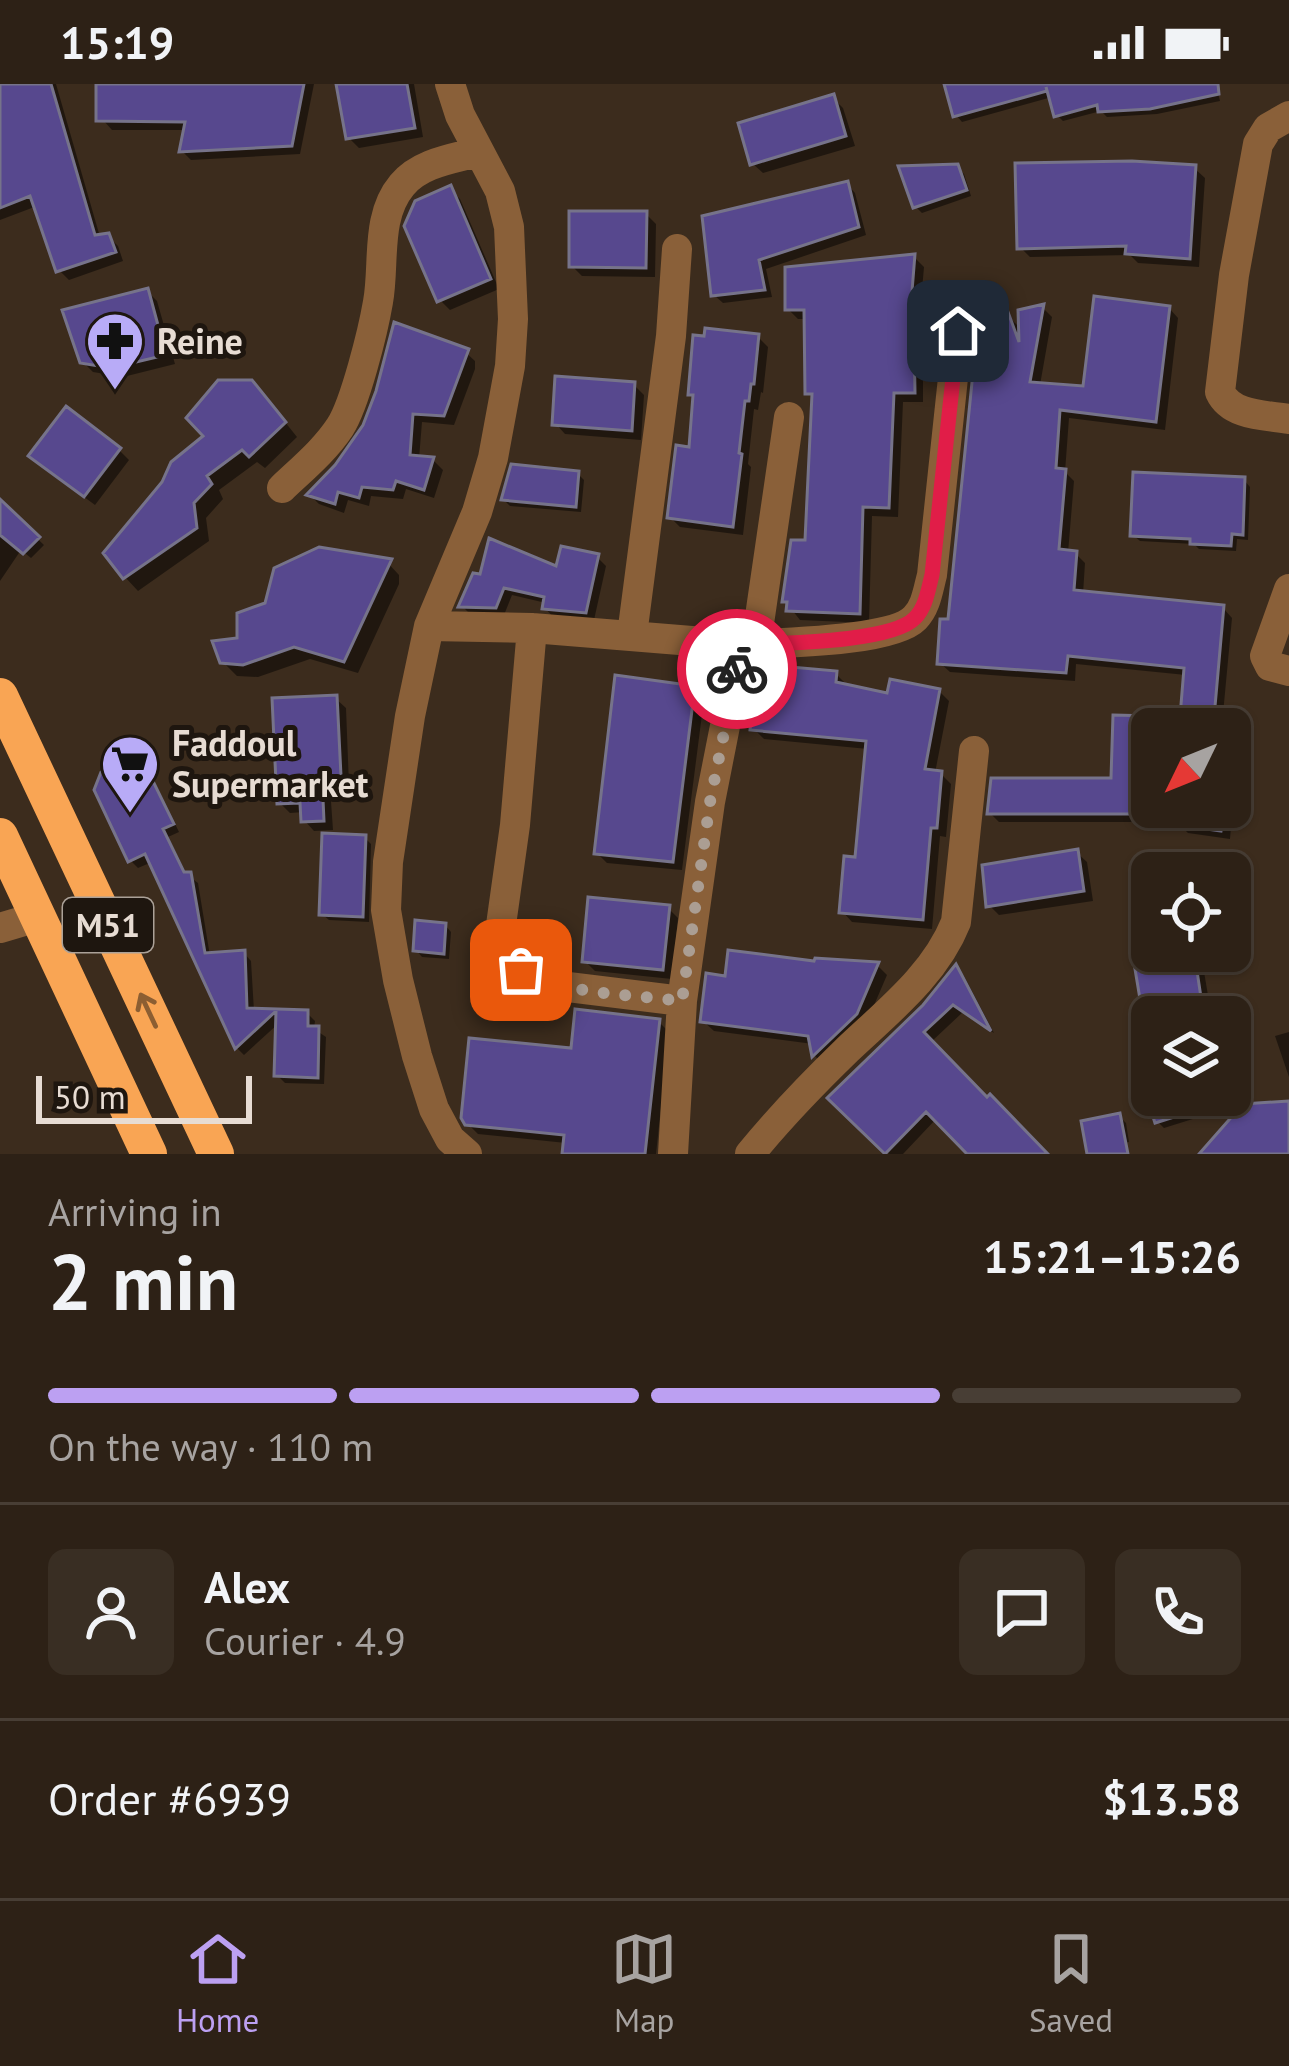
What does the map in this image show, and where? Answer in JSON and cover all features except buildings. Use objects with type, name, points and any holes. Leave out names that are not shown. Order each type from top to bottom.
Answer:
[{"type":"highway","name":"M51","points":[[0,696],[216,1154]]},
{"type":"highway","name":"M51","points":[[0,836],[149,1154]]},
{"type":"street","points":[[450,84],[460,115],[500,190],[509,227],[510,366],[482,494],[429,626],[403,758],[386,910],[422,1073],[442,1124],[467,1154]]},
{"type":"street","points":[[1289,116],[1268,128],[1258,143],[1234,275],[1220,392],[1234,408],[1289,419]]},
{"type":"street","points":[[283,488],[350,412],[378,302],[388,208],[397,192],[423,168],[478,152]]},
{"type":"street","points":[[632,635],[671,336],[677,249]]},
{"type":"street","points":[[429,626],[532,628],[748,645],[858,637],[892,631],[914,620],[932,575],[958,331]]},
{"type":"street","points":[[673,1154],[682,1001],[710,802],[748,645],[789,417]]},
{"type":"street","points":[[1289,589],[1265,656],[1270,667],[1289,671]]},
{"type":"street","points":[[532,628],[501,925],[508,951],[521,970],[537,980],[682,1001]]},
{"type":"street","points":[[750,1154],[820,1076],[916,984],[948,944],[956,922],[974,751]]},
{"type":"street","points":[[0,928],[37,917]]},
{"type":"way so far","points":[[521,970],[560,986],[682,1001],[710,802],[737,669]]},
{"type":"place","name":"Reine","points":[[115,392]]},
{"type":"place","name":"Faddoul Supermarket","points":[[130,815]]},
{"type":"route","points":[[737,669],[741,645],[858,637],[892,631],[914,620],[932,575],[958,331]]}]
